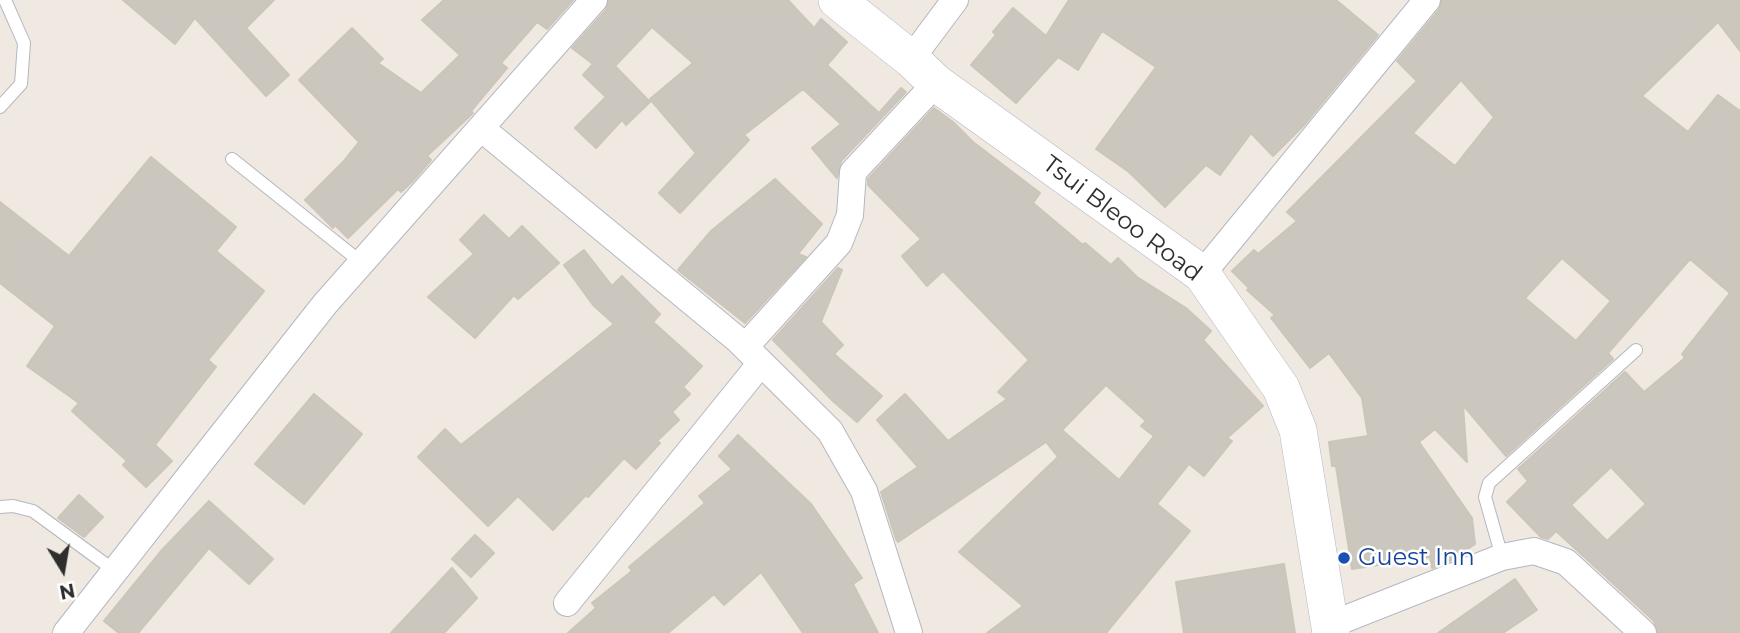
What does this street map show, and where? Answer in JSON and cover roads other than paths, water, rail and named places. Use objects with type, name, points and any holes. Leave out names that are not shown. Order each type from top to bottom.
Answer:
[{"type":"street","points":[[76,630],[115,571],[326,304],[594,0]]},
{"type":"street","name":"Tsui Bleoo Road","points":[[836,0],[923,71],[1202,274],[1282,388],[1298,430],[1330,629]]},
{"type":"street","points":[[567,603],[839,243],[850,215],[853,172],[923,71],[955,0]]},
{"type":"street","points":[[1202,274],[1427,0]]},
{"type":"street","points":[[482,129],[753,355],[830,431],[864,491],[909,633]]},
{"type":"street","points":[[1330,629],[1502,558],[1534,551],[1566,562],[1643,633]]},
{"type":"lane","points":[[0,107],[21,84],[24,43],[5,0]]},
{"type":"lane","points":[[232,159],[362,263]]},
{"type":"lane","points":[[1502,558],[1485,496],[1489,483],[1636,350]]},
{"type":"lane","points":[[0,507],[13,506],[33,511],[115,571]]},
{"type":"place","name":"Guest Inn","points":[[1344,558]]}]
